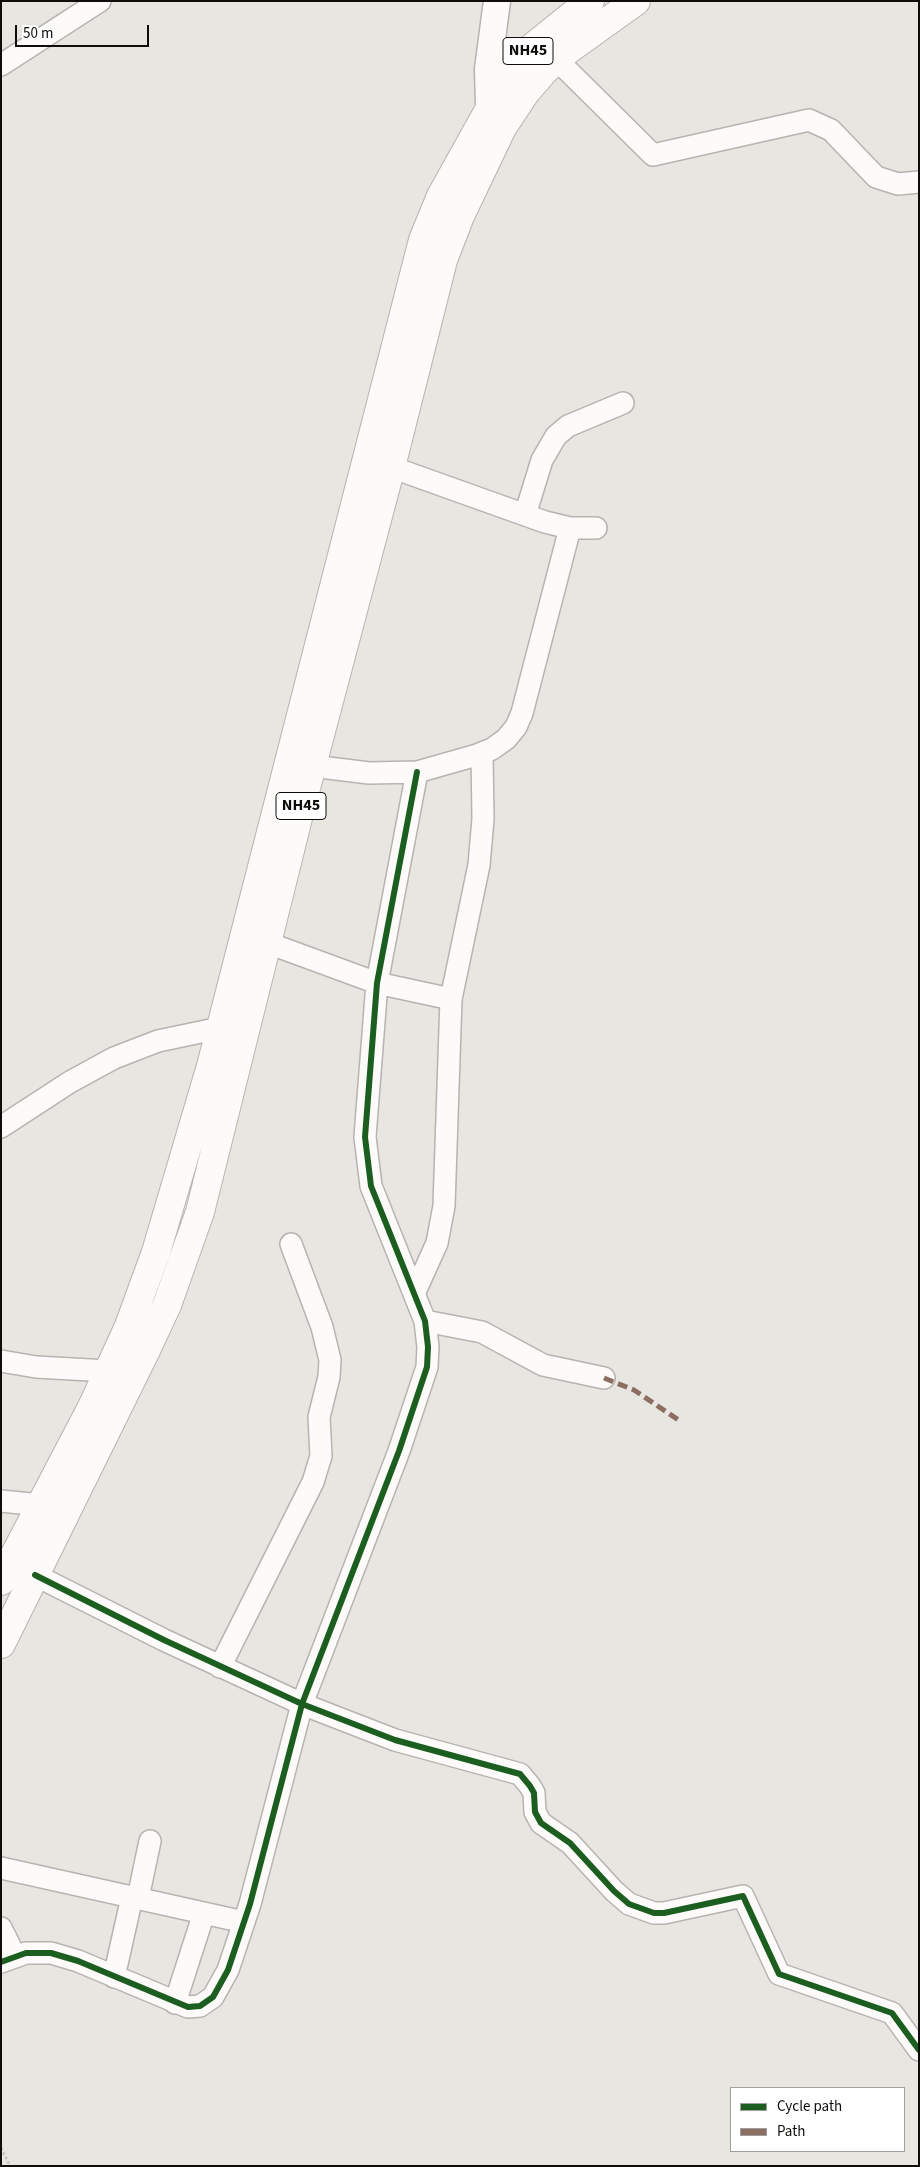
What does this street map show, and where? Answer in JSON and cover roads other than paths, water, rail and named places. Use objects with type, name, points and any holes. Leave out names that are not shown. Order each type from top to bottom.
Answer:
[{"type":"highway","name":"NH45","points":[[1,1644],[146,1350],[184,1258],[218,1142],[312,766],[391,467],[443,260],[496,117],[509,74],[528,51],[590,1]]},
{"type":"highway","name":"NH45","points":[[1,1581],[108,1371],[129,1326],[156,1252],[220,1028],[423,240],[441,196],[496,117],[526,93],[557,60],[636,1]]},
{"type":"main road","points":[[496,117],[488,69],[497,1]]},
{"type":"street","points":[[1,65],[100,1]]},
{"type":"street","points":[[557,60],[653,155],[809,120],[831,130],[876,177],[898,184],[919,182]]},
{"type":"street","points":[[525,515],[542,460],[556,436],[568,426],[623,403]]},
{"type":"street","points":[[391,467],[525,515],[570,528],[596,528]]},
{"type":"street","points":[[312,766],[369,773],[417,772],[482,753],[506,739],[516,727],[522,713],[570,528]]},
{"type":"street","points":[[414,1294],[437,1243],[444,1206],[451,999],[479,865],[483,819],[482,753]]},
{"type":"street","points":[[1,1928],[8,1959],[26,1953],[51,1953],[175,2003],[193,2007],[206,2003],[213,1997],[228,1970],[244,1922],[302,1704],[418,1398],[427,1367],[428,1346],[425,1321],[379,1210],[371,1186],[367,1163],[366,1099],[377,983],[417,772]]},
{"type":"street","points":[[268,943],[377,983],[451,999]]},
{"type":"street","points":[[1,1127],[70,1082],[114,1058],[158,1041],[220,1028]]},
{"type":"street","points":[[220,1667],[313,1482],[321,1456],[319,1417],[329,1377],[330,1360],[322,1327],[291,1244]]},
{"type":"street","points":[[425,1321],[482,1332],[543,1365],[604,1378]]},
{"type":"street","points":[[1,1361],[36,1368],[108,1371]]},
{"type":"street","points":[[1,1501],[41,1505]]},
{"type":"street","points":[[35,1575],[220,1667],[302,1704],[395,1740],[520,1774],[534,1793],[535,1812],[541,1823],[570,1843],[614,1891],[635,1906],[664,1913],[743,1896],[779,1974],[892,2013],[919,2050]]},
{"type":"street","points":[[114,1977],[150,1841]]},
{"type":"street","points":[[1,1868],[244,1922]]},
{"type":"street","points":[[175,2003],[204,1913]]}]
